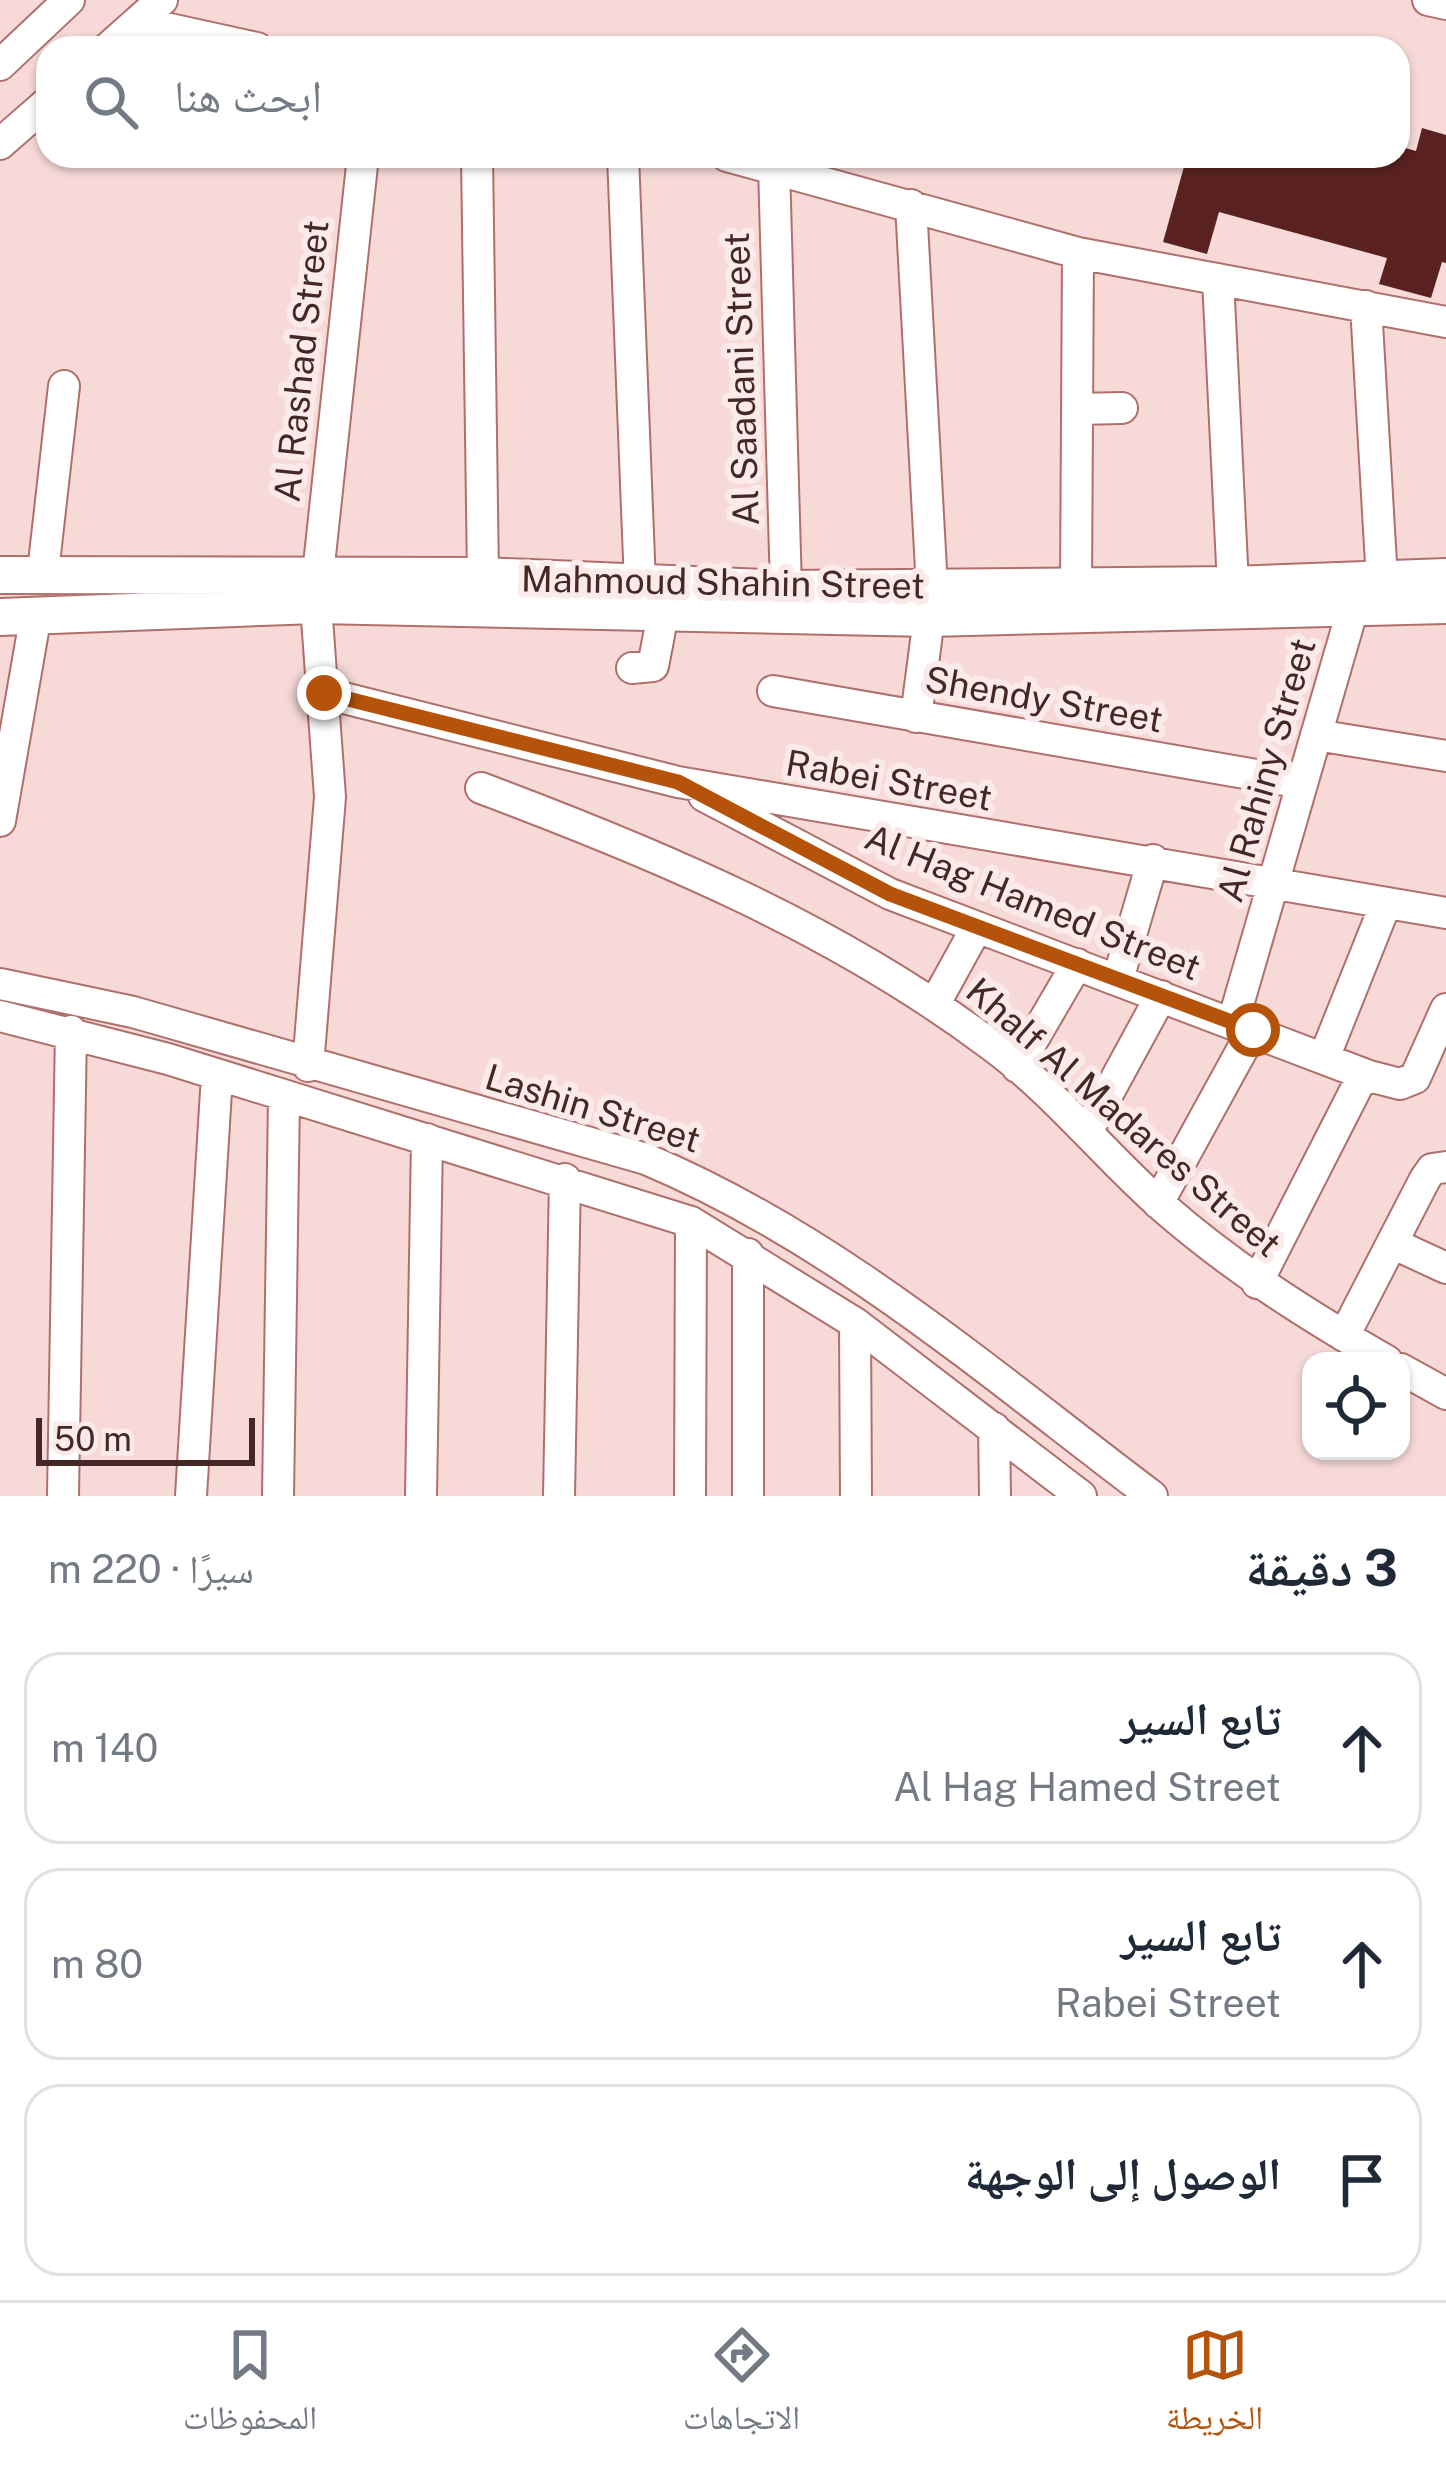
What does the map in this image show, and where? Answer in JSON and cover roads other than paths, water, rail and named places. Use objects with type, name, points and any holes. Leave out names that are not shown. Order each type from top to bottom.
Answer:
[{"type":"main road","name":"Mahmoud Shahin Street","points":[[0,575],[43,572],[663,614],[930,603],[1446,605]]},
{"type":"main road","name":"Mahmoud Shahin Street","points":[[18,615],[483,576],[786,590],[930,603],[1076,586],[1234,586],[1446,577]]},
{"type":"street","points":[[0,65],[69,0]]},
{"type":"street","points":[[122,36],[162,0]]},
{"type":"street","points":[[1428,0],[1446,4]]},
{"type":"street","points":[[138,22],[202,36]]},
{"type":"street","points":[[0,144],[36,112]]},
{"type":"street","name":"Al Rashad Street","points":[[308,1066],[328,849],[317,590],[362,168]]},
{"type":"street","points":[[477,168],[483,576]]},
{"type":"street","points":[[623,168],[640,584]]},
{"type":"street","name":"Al Saadani Street","points":[[774,168],[786,590]]},
{"type":"street","points":[[778,168],[1078,253],[1446,322]]},
{"type":"street","points":[[911,206],[930,603],[916,717]]},
{"type":"street","points":[[1076,586],[1078,253]]},
{"type":"street","points":[[1218,279],[1234,586]]},
{"type":"street","points":[[1366,306],[1382,581]]},
{"type":"street","points":[[43,572],[64,386]]},
{"type":"street","points":[[1078,409],[1122,408]]},
{"type":"street","name":"Al Rahiny Street","points":[[1158,1203],[1243,1026],[1274,883],[1353,608]]},
{"type":"street","points":[[632,668],[653,666],[663,614]]},
{"type":"street","points":[[0,820],[18,615]]},
{"type":"street","name":"Shendy Street","points":[[773,691],[1302,783]]},
{"type":"street","name":"Rabei Street","points":[[324,693],[678,782],[958,832],[1154,860],[1446,914]]},
{"type":"street","points":[[1316,735],[1446,756]]},
{"type":"street","name":"Al Hag Hamed Street","points":[[678,782],[860,879],[1369,1076]]},
{"type":"street","name":"Khalf Al Madares Street","points":[[481,788],[681,867],[793,922],[934,1005],[1018,1066],[1158,1203],[1257,1283],[1372,1352]]},
{"type":"street","points":[[1118,979],[1154,860]]},
{"type":"street","points":[[1324,1058],[1386,902]]},
{"type":"street","points":[[934,1005],[977,928]]},
{"type":"street","points":[[1018,1066],[1078,964]]},
{"type":"street","name":"Lashin Street","points":[[0,984],[177,1025],[646,1159],[794,1232],[1152,1496]]},
{"type":"street","points":[[1088,1130],[1161,996]]},
{"type":"street","points":[[1257,1283],[1360,1081],[1369,1076],[1400,1084],[1414,1078],[1446,1009]]},
{"type":"street","points":[[0,1016],[168,1059],[692,1222],[855,1323],[1081,1496]]},
{"type":"street","points":[[168,1059],[177,1025]]},
{"type":"street","points":[[63,1496],[71,1031]]},
{"type":"street","points":[[190,1496],[217,1075]]},
{"type":"street","points":[[278,1496],[284,1098]]},
{"type":"street","points":[[421,1496],[428,1139]]},
{"type":"street","points":[[1344,1336],[1428,1174],[1446,1167]]},
{"type":"street","points":[[559,1496],[565,1179]]},
{"type":"street","points":[[691,1496],[692,1222]]},
{"type":"street","points":[[748,1496],[759,1261],[794,1232]]},
{"type":"street","points":[[1392,1243],[1446,1268]]},
{"type":"street","points":[[855,1323],[856,1496]]},
{"type":"street","points":[[1410,1374],[1446,1394]]},
{"type":"street","points":[[994,1428],[995,1496]]}]
